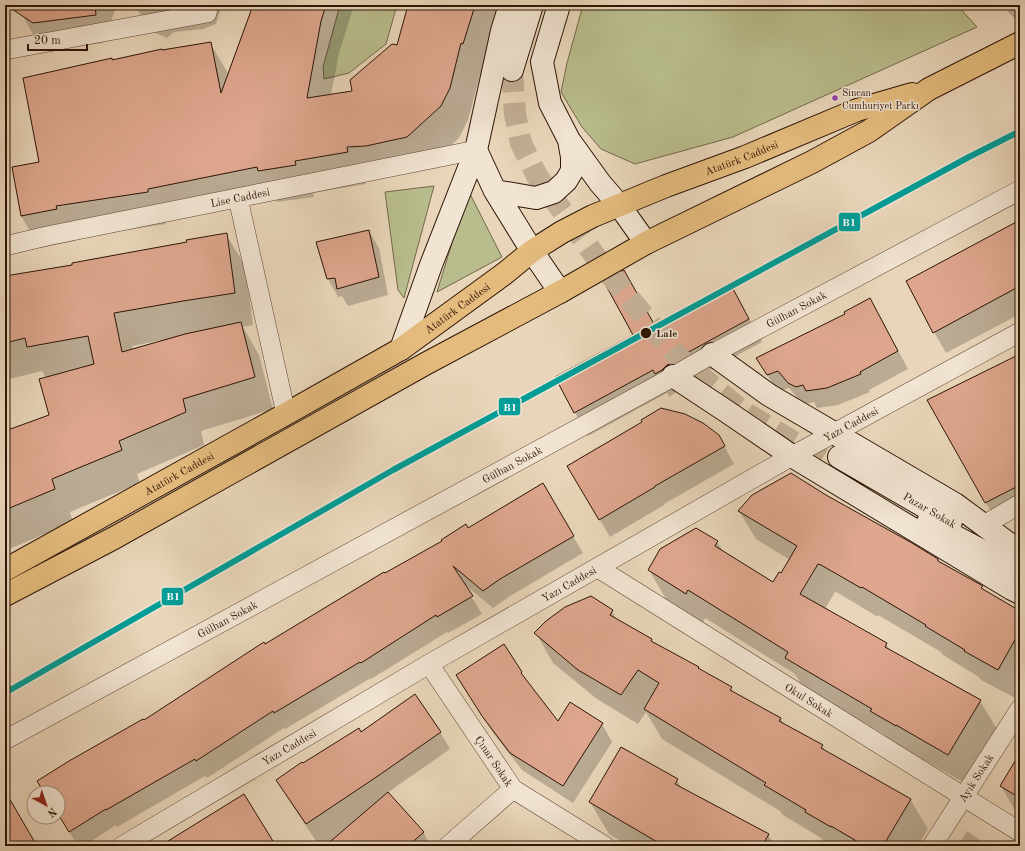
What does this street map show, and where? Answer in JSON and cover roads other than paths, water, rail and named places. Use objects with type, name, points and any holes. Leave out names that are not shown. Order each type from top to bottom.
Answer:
[{"type":"main road","points":[[401,349],[434,258],[476,150],[502,32],[510,5]]},
{"type":"main road","points":[[532,5],[519,71],[545,5]]},
{"type":"main road","points":[[559,5],[542,62],[550,103],[570,140],[600,182],[619,205],[646,244]]},
{"type":"main road","name":"Atatürk Caddesi","points":[[560,292],[646,244],[812,162],[869,131],[929,89],[1020,44]]},
{"type":"main road","name":"Atatürk Caddesi","points":[[5,570],[401,349],[504,274],[532,251],[562,232],[619,205],[745,157],[857,110],[929,89]]},
{"type":"main road","points":[[494,191],[536,198],[554,192],[566,181],[572,171],[570,140]]},
{"type":"main road","points":[[5,596],[114,538],[427,363],[560,292],[494,191],[476,150]]},
{"type":"main road","points":[[712,354],[769,394],[955,504],[1020,552]]},
{"type":"main road","points":[[673,376],[792,456],[1020,593]]},
{"type":"main road","name":"Pazar Sokak","points":[[1020,565],[974,536],[835,460],[920,518],[1020,571]]},
{"type":"street","points":[[5,50],[207,13],[209,5]]},
{"type":"street","name":"Lise Caddesi","points":[[5,246],[48,236],[476,150]]},
{"type":"street","name":"Gülhan Sokak","points":[[5,740],[712,354],[1020,190]]},
{"type":"street","points":[[238,198],[286,414]]},
{"type":"street","name":"Yazı Caddesi","points":[[122,846],[429,664],[792,456],[1020,332]]},
{"type":"street","points":[[984,525],[1020,504]]},
{"type":"street","name":"Okul Sokak","points":[[598,568],[963,798],[1020,832]]},
{"type":"street","name":"Çınar Sokak","points":[[429,664],[513,789],[605,846]]},
{"type":"street","name":"Ayık Sokak","points":[[932,846],[1020,709]]},
{"type":"street","points":[[448,846],[513,789]]},
{"type":"tunnel","points":[[512,70],[515,114],[521,143],[537,176],[598,260],[679,358],[742,411],[831,464]]},
{"type":"place","name":"Sincan Cumhuriyet Parkı","points":[[835,98]]},
{"type":"place","name":"Lale","points":[[646,333]]}]
